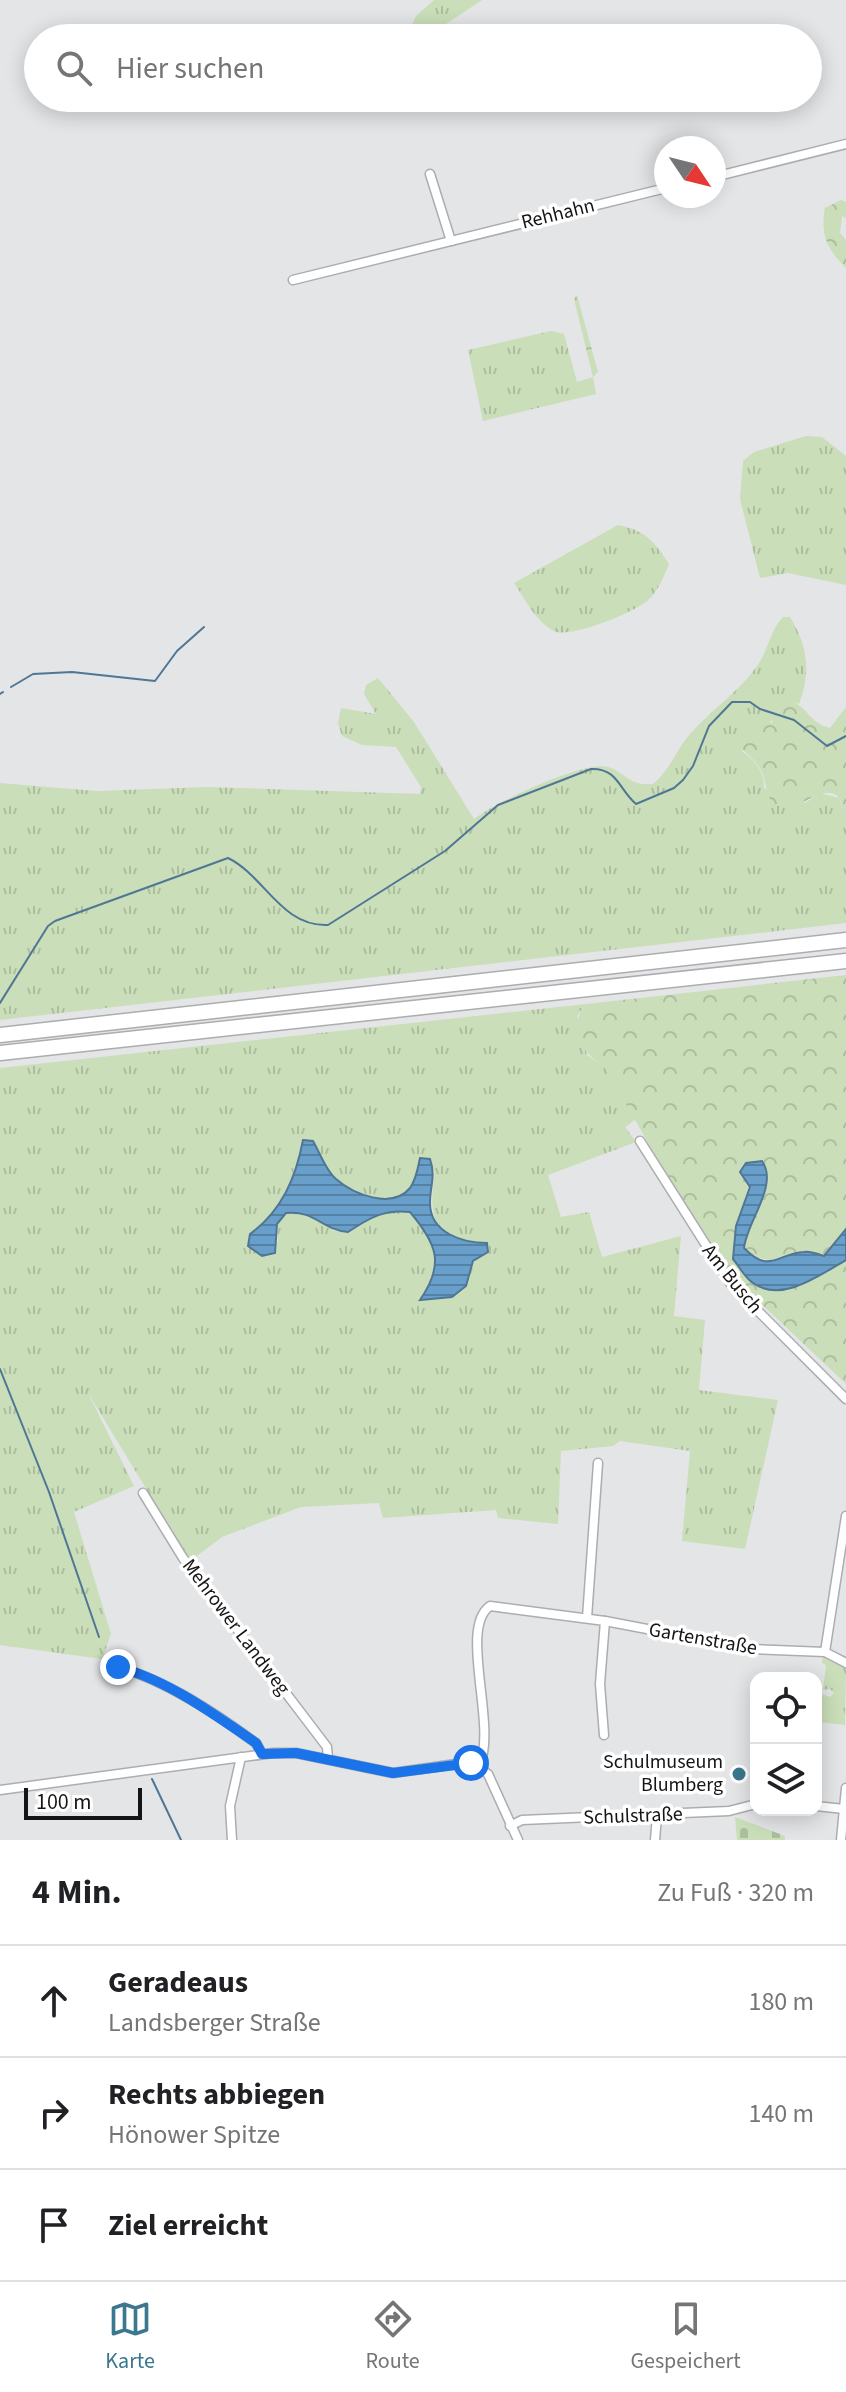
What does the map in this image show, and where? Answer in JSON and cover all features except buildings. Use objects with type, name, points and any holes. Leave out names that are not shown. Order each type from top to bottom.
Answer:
[{"type":"highway","points":[[0,1035],[846,940]]},
{"type":"highway","points":[[0,1053],[846,961]]},
{"type":"street","points":[[726,174],[846,144]]},
{"type":"street","points":[[430,174],[451,241]]},
{"type":"street","name":"Rehhahn","points":[[293,280],[654,191]]},
{"type":"street","name":"Am Busch","points":[[640,1141],[730,1283],[846,1399]]},
{"type":"street","points":[[587,1618],[598,1463]]},
{"type":"street","name":"Mehrower Landweg","points":[[143,1493],[183,1558],[327,1747],[328,1759]]},
{"type":"street","points":[[825,1652],[846,1516]]},
{"type":"street","name":"Gartenstraße","points":[[479,1766],[486,1738],[478,1626],[483,1611],[500,1606],[605,1621],[745,1648],[825,1652],[846,1663]]},
{"type":"street","points":[[604,1735],[600,1684],[605,1621]]},
{"type":"street","points":[[118,1667],[145,1676],[188,1700],[256,1743],[262,1754]]},
{"type":"street","points":[[0,1790],[262,1754],[296,1753],[393,1773],[463,1762],[479,1766],[491,1780],[518,1840]]},
{"type":"street","points":[[232,1840],[230,1806],[241,1757]]},
{"type":"street","points":[[841,1840],[846,1788]]},
{"type":"street","name":"Schulstraße","points":[[510,1826],[522,1820],[657,1816],[729,1811],[750,1806]]},
{"type":"street","points":[[822,1807],[844,1809]]},
{"type":"street","points":[[655,1840],[657,1816]]},
{"type":"green space","points":[[434,0],[482,0],[446,24],[412,24],[416,16]]},
{"type":"green space","points":[[841,200],[846,202],[846,218],[842,216],[840,233],[846,240],[846,268],[830,248],[824,234],[825,208]]},
{"type":"green space","points":[[577,295],[598,372],[593,377],[574,299]]},
{"type":"green space","points":[[551,331],[564,334],[577,382],[593,377],[596,394],[483,421],[468,350]]},
{"type":"green space","points":[[806,436],[822,437],[846,456],[846,585],[788,573],[760,578],[740,499],[743,461],[754,452]]},
{"type":"green space","points":[[618,525],[648,538],[669,564],[660,584],[647,601],[629,612],[586,628],[554,631],[531,610],[514,583]]},
{"type":"green space","points":[[783,617],[790,617],[804,649],[806,670],[803,692],[799,704],[791,701],[742,751],[758,767],[764,788],[805,803],[820,793],[839,798],[846,817],[846,923],[0,1020],[0,783],[96,791],[207,787],[420,794],[421,787],[396,747],[362,745],[342,736],[338,723],[341,708],[376,714],[364,694],[366,685],[378,678],[414,722],[474,819],[540,784],[580,770],[608,767],[632,781],[653,784],[690,734],[750,675]]},
{"type":"green space","points":[[791,701],[817,723],[830,728],[846,707],[846,817],[839,798],[834,794],[815,796],[790,809],[772,803],[762,772],[739,743],[743,730],[752,721],[772,723],[777,706]]},
{"type":"green space","points":[[846,975],[846,1229],[824,1256],[781,1261],[752,1254],[744,1248],[746,1233],[769,1181],[740,1172],[750,1187],[736,1226],[733,1258],[799,1287],[846,1260],[846,1384],[715,1260],[606,1069],[579,1040],[577,1023],[586,1004]]},
{"type":"green space","points":[[586,1004],[577,1016],[587,1055],[606,1068],[636,1119],[625,1127],[636,1142],[548,1175],[561,1217],[589,1212],[602,1257],[681,1236],[674,1316],[705,1320],[699,1390],[778,1400],[745,1549],[682,1541],[690,1451],[620,1441],[613,1446],[561,1451],[558,1524],[498,1518],[496,1510],[383,1518],[379,1503],[301,1507],[222,1537],[190,1561],[88,1393],[134,1486],[74,1512],[111,1634],[102,1659],[0,1645],[0,1068]],"holes":[[[303,1140],[313,1142],[336,1179],[353,1190],[373,1197],[383,1199],[402,1195],[414,1181],[420,1159],[435,1172],[432,1203],[438,1225],[455,1238],[487,1243],[459,1290],[439,1298],[421,1300],[432,1274],[434,1254],[427,1236],[410,1212],[380,1214],[334,1231],[303,1211],[286,1213],[277,1224],[278,1242],[250,1234],[279,1203],[291,1180]]]},
{"type":"green space","points":[[823,1656],[846,1666],[845,1725],[822,1722],[822,1694],[830,1697],[834,1693],[830,1689],[823,1690],[826,1665],[822,1663]]},
{"type":"green space","points":[[735,1817],[785,1836],[785,1840],[737,1840]]},
{"type":"water","points":[[303,1140],[313,1141],[336,1179],[352,1190],[383,1199],[402,1195],[414,1181],[420,1158],[430,1159],[433,1176],[430,1203],[436,1222],[458,1238],[487,1243],[488,1252],[473,1261],[466,1286],[452,1297],[420,1300],[433,1276],[434,1254],[432,1244],[410,1212],[377,1216],[348,1232],[331,1228],[304,1214],[286,1213],[277,1224],[275,1253],[262,1256],[248,1246],[250,1234],[271,1215],[286,1192]]},
{"type":"water","points":[[762,1161],[767,1181],[765,1192],[744,1248],[753,1256],[768,1261],[804,1252],[824,1256],[846,1229],[846,1260],[789,1289],[764,1289],[753,1283],[733,1259],[736,1226],[750,1187],[740,1172],[746,1163]]},
{"type":"waterway","points":[[11,687],[33,674],[72,672],[155,681],[177,651],[204,627]]},
{"type":"waterway","points":[[0,1003],[48,926],[55,921],[228,858],[253,876],[274,899],[298,918],[328,925],[445,851],[498,805],[591,769],[613,776],[636,804],[674,788],[693,766],[709,726],[732,702],[750,702],[760,709],[794,720],[827,746],[846,736]]},
{"type":"waterway","points":[[0,1369],[49,1492],[99,1637]]},
{"type":"waterway","points":[[152,1779],[181,1840]]},
{"type":"place","name":"Schulmuseum Blumberg","points":[[739,1774]]},
{"type":"route","points":[[118,1667],[167,1687],[256,1743],[262,1754],[296,1753],[393,1773],[471,1763]]}]
